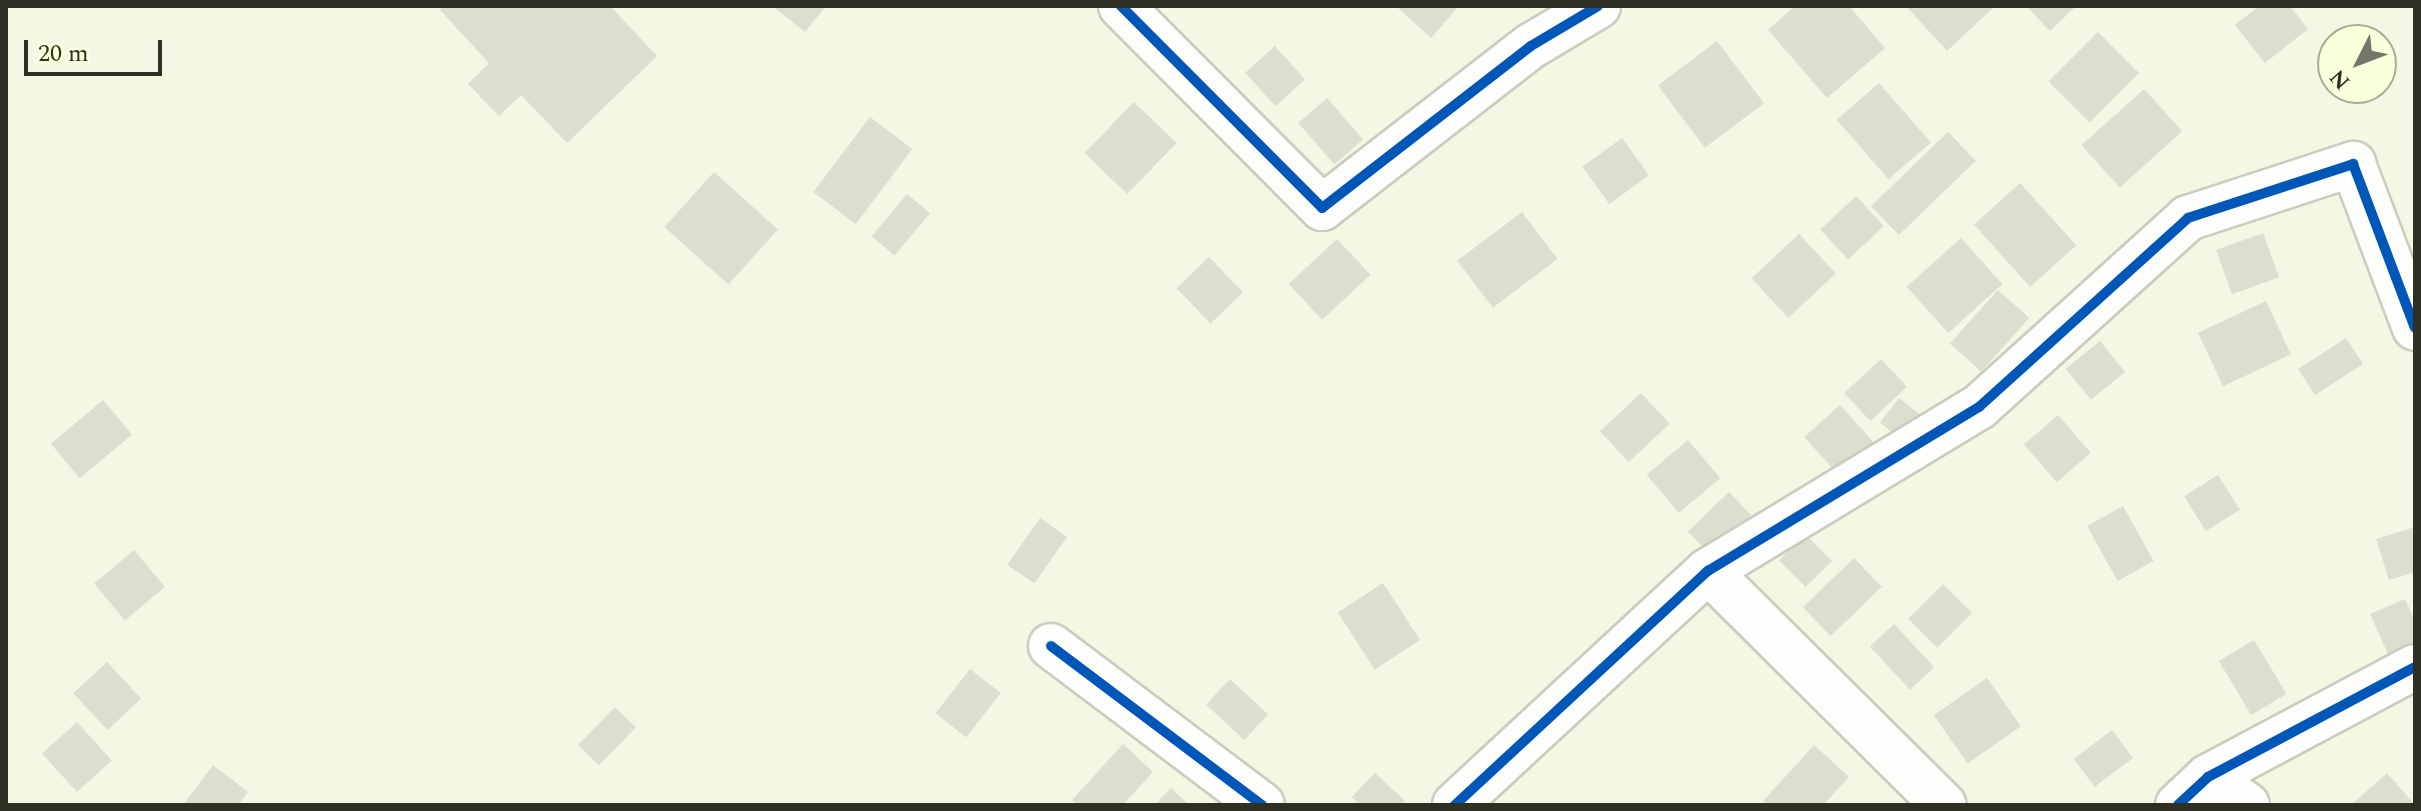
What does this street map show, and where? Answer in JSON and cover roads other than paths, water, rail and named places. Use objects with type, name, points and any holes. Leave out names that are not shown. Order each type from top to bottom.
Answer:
[{"type":"street","points":[[1121,6],[1322,208],[1531,46],[1598,6]]},
{"type":"street","points":[[1455,805],[1708,571],[1979,407],[2188,218],[2353,164],[2415,328]]},
{"type":"street","points":[[1708,571],[1944,805]]},
{"type":"street","points":[[1051,646],[1262,805]]},
{"type":"street","points":[[2193,791],[2415,667]]},
{"type":"street","points":[[2193,791],[2247,805]]}]
